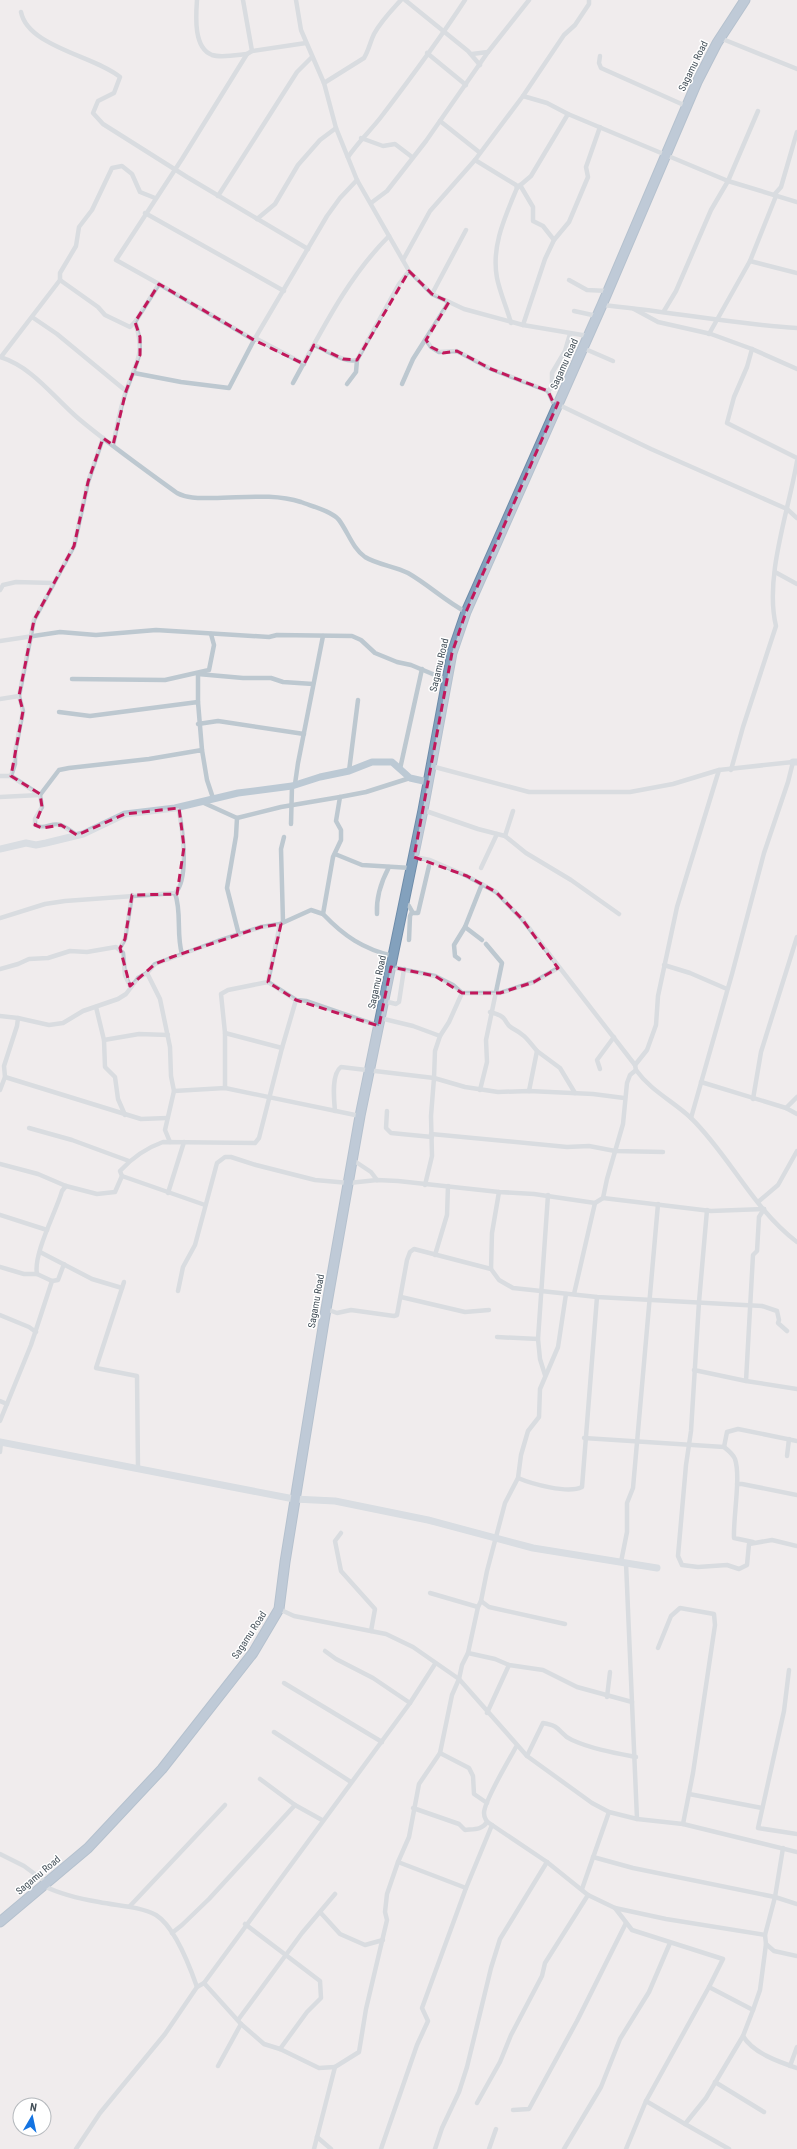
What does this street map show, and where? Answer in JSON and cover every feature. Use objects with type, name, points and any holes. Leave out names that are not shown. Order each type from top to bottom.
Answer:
[{"type":"highway","name":"Sagamu Road","points":[[0,1922],[88,1848],[162,1769],[253,1653],[279,1610],[294,1499],[360,1116],[414,857],[452,653],[466,612],[602,305],[686,106],[720,38],[745,0]]},
{"type":"street","points":[[197,0],[195,16],[197,34],[206,51],[212,55],[246,54],[252,51],[306,44]]},
{"type":"street","points":[[243,0],[252,51]]},
{"type":"street","points":[[296,0],[301,30],[324,83],[336,128],[357,180],[409,271],[432,294],[464,309],[512,323],[588,336]]},
{"type":"street","points":[[324,83],[364,58],[368,52],[373,36],[384,18],[401,0]]},
{"type":"street","points":[[405,0],[472,54],[480,65]]},
{"type":"street","points":[[348,156],[361,138],[380,118],[427,53],[445,31],[465,0]]},
{"type":"street","points":[[371,203],[387,191],[426,141],[488,52],[529,0]]},
{"type":"street","points":[[403,260],[430,211],[475,160],[479,152],[523,96],[564,35],[575,25],[589,4],[589,0]]},
{"type":"street","points":[[21,12],[22,20],[43,40],[120,77],[114,93],[98,101],[93,113],[103,124],[218,196],[308,249]]},
{"type":"street","points":[[720,38],[797,69]]},
{"type":"street","points":[[472,54],[488,52]]},
{"type":"street","points":[[427,53],[466,85]]},
{"type":"street","points":[[246,54],[116,260],[255,339],[304,364]]},
{"type":"street","points":[[600,56],[599,63],[601,68],[686,106]]},
{"type":"street","points":[[218,196],[297,72],[312,57]]},
{"type":"street","points":[[523,96],[547,103],[568,114],[665,156],[728,181],[797,202]]},
{"type":"street","points":[[664,311],[676,291],[711,210],[728,181],[758,111]]},
{"type":"street","points":[[512,323],[497,279],[495,258],[503,218],[519,186],[531,176],[568,114]]},
{"type":"street","points":[[440,121],[479,152]]},
{"type":"street","points":[[523,325],[533,293],[554,240],[569,222],[588,177],[586,167],[600,127]]},
{"type":"street","points":[[257,219],[275,204],[298,165],[316,145],[336,128]]},
{"type":"street","points":[[709,334],[750,261],[775,195],[781,187],[797,132]]},
{"type":"street","points":[[361,138],[383,146],[395,144],[412,157]]},
{"type":"street","points":[[475,160],[519,186],[533,207],[533,221],[543,226],[554,240]]},
{"type":"street","points":[[155,198],[140,192],[132,174],[122,166],[112,168],[92,210],[79,227],[76,246],[60,274],[60,280],[1,357],[17,363],[35,376],[78,418],[182,496],[200,498],[280,497],[300,502],[339,520],[357,549],[364,557],[406,572],[440,595],[447,602],[466,612]]},
{"type":"street","points":[[134,373],[181,382],[229,388],[255,339],[308,249],[340,198],[357,180]]},
{"type":"street","points":[[145,213],[284,291]]},
{"type":"street","points":[[432,294],[466,230]]},
{"type":"street","points":[[293,383],[351,282],[371,254],[388,236]]},
{"type":"street","points":[[750,261],[797,273]]},
{"type":"street","points":[[347,384],[356,372],[357,360],[399,284],[409,271]]},
{"type":"street","points":[[60,280],[98,307],[105,315],[130,327],[135,322],[159,284]]},
{"type":"street","points":[[569,280],[587,290],[608,291]]},
{"type":"street","points":[[402,384],[413,359],[449,302]]},
{"type":"street","points":[[602,305],[664,311],[759,326],[797,328]]},
{"type":"street","points":[[632,308],[658,322],[709,334],[752,349],[797,369]]},
{"type":"street","points":[[574,310],[597,316]]},
{"type":"street","points":[[32,317],[58,334],[126,391]]},
{"type":"street","points":[[113,445],[126,391],[140,355],[140,337],[135,322]]},
{"type":"street","points":[[548,391],[552,387],[552,373],[565,350],[570,334]]},
{"type":"street","points":[[426,340],[431,347],[439,352],[456,351],[491,369],[548,391],[554,402],[651,449],[787,509],[797,518]]},
{"type":"street","points":[[314,345],[343,359],[351,361],[357,360]]},
{"type":"street","points":[[583,348],[613,361]]},
{"type":"street","points":[[731,770],[743,727],[776,626],[772,611],[777,553],[797,459],[727,423],[734,396],[747,367],[752,349]]},
{"type":"street","points":[[12,776],[23,711],[19,696],[34,620],[52,584],[62,571],[74,546],[88,482],[104,438]]},
{"type":"street","points":[[775,572],[797,584]]},
{"type":"street","points":[[0,590],[3,585],[16,582],[52,584]]},
{"type":"street","points":[[0,641],[31,635],[60,632],[96,635],[156,630],[192,631],[211,634],[232,633],[269,637],[277,635],[356,637],[375,653],[422,669],[447,680]]},
{"type":"street","points":[[72,679],[165,680],[198,674],[209,670],[214,645],[211,634]]},
{"type":"street","points":[[291,824],[294,785],[323,636]]},
{"type":"street","points":[[400,769],[422,669]]},
{"type":"street","points":[[198,674],[244,678],[271,678],[283,682],[313,684]]},
{"type":"street","points":[[198,674],[198,724],[210,792],[213,798]]},
{"type":"street","points":[[0,699],[19,696]]},
{"type":"street","points":[[349,770],[358,700]]},
{"type":"street","points":[[59,712],[90,716],[198,702]]},
{"type":"street","points":[[198,724],[218,721],[304,734]]},
{"type":"street","points":[[0,797],[40,795],[61,770],[84,765],[149,759],[202,750]]},
{"type":"street","points":[[0,849],[26,843],[36,845],[77,835],[125,814],[204,803],[213,798],[294,785],[372,762],[392,762],[410,778],[428,782]]},
{"type":"street","points":[[431,766],[529,792],[630,792],[673,784],[719,770],[731,770],[795,762],[764,853],[691,1118]]},
{"type":"street","points":[[603,1198],[623,1124],[624,1098],[630,1075],[647,1050],[653,1035],[664,966],[694,848],[719,770]]},
{"type":"street","points":[[0,776],[12,776],[40,795],[42,807],[35,819],[35,825],[42,828],[55,824],[61,825],[77,835]]},
{"type":"street","points":[[204,803],[237,818],[366,792],[410,778]]},
{"type":"street","points":[[323,914],[333,857],[341,840],[341,830],[336,821],[340,797]]},
{"type":"street","points":[[175,893],[178,890],[181,881],[184,847],[178,807]]},
{"type":"street","points":[[423,810],[505,836],[526,853],[571,880],[620,914]]},
{"type":"street","points":[[505,836],[513,811]]},
{"type":"street","points":[[237,818],[236,836],[227,888],[239,935]]},
{"type":"street","points":[[481,868],[497,834]]},
{"type":"street","points":[[268,982],[282,923],[282,849],[284,837]]},
{"type":"street","points":[[335,854],[362,865],[411,868]]},
{"type":"street","points":[[414,857],[430,860],[496,892],[522,919],[558,968],[614,1036],[646,1083],[691,1118],[718,1148],[758,1202],[786,1234],[797,1242]]},
{"type":"street","points":[[412,912],[418,913],[429,866]]},
{"type":"street","points":[[377,914],[378,892],[382,879],[389,867]]},
{"type":"street","points":[[459,959],[455,956],[454,945],[465,927],[482,884]]},
{"type":"street","points":[[0,918],[45,904],[65,901],[175,893]]},
{"type":"street","points":[[175,893],[179,905],[179,943],[182,954]]},
{"type":"street","points":[[120,948],[125,939],[132,895]]},
{"type":"street","points":[[404,903],[409,906],[412,912],[410,916],[409,940]]},
{"type":"street","points":[[0,1016],[18,1018],[49,1025],[63,1022],[78,1013],[96,1008],[126,994],[130,986],[138,978],[147,973],[155,964],[261,927],[282,923],[311,910],[323,914],[340,932],[360,944],[393,956]]},
{"type":"street","points":[[465,927],[482,940]]},
{"type":"street","points":[[753,1099],[761,1052],[797,937]]},
{"type":"street","points":[[480,1090],[487,1062],[488,1052],[486,1040],[490,1012],[502,962],[486,944]]},
{"type":"street","points":[[0,969],[35,957],[48,958],[70,951],[87,952],[110,947],[120,948]]},
{"type":"street","points":[[120,948],[123,954],[125,975],[130,986]]},
{"type":"street","points":[[664,966],[690,973],[727,989]]},
{"type":"street","points":[[391,967],[426,973],[443,979],[462,993],[505,993],[534,982],[558,968]]},
{"type":"street","points":[[384,1001],[396,1004],[399,1002],[404,969]]},
{"type":"street","points":[[147,973],[160,999],[168,1034],[174,1091],[165,1130],[170,1142]]},
{"type":"street","points":[[225,1088],[225,1033],[221,994],[228,990],[268,982],[296,1000],[306,1001],[379,1022],[414,1026],[440,1036]]},
{"type":"street","points":[[487,992],[493,1001]]},
{"type":"street","points":[[425,1185],[432,1156],[435,1051],[440,1036],[449,1022],[462,993]]},
{"type":"street","points":[[0,1164],[38,1174],[66,1186],[104,1194],[115,1192],[122,1176],[120,1172],[129,1161],[152,1146],[170,1142],[255,1143],[259,1138],[296,1000]]},
{"type":"street","points":[[96,1008],[104,1040],[105,1067],[115,1077],[118,1099],[125,1115]]},
{"type":"street","points":[[490,1012],[501,1015],[506,1019],[510,1027],[522,1033],[537,1051],[560,1068],[575,1093]]},
{"type":"street","points":[[0,1090],[5,1077],[4,1066],[17,1026],[18,1018]]},
{"type":"street","points":[[225,1033],[282,1048]]},
{"type":"street","points":[[104,1040],[139,1034],[168,1034]]},
{"type":"street","points":[[600,1070],[597,1060],[614,1036]]},
{"type":"street","points":[[529,1090],[537,1051]]},
{"type":"street","points":[[336,1111],[333,1093],[339,1068],[396,1072],[434,1078],[450,1084],[480,1090],[498,1092],[529,1090],[624,1098]]},
{"type":"street","points":[[5,1077],[125,1115],[141,1119],[167,1118]]},
{"type":"street","points":[[701,1082],[786,1108],[797,1114]]},
{"type":"street","points":[[174,1091],[225,1088],[360,1116]]},
{"type":"street","points":[[786,1108],[797,1097]]},
{"type":"street","points":[[388,1111],[386,1128],[391,1133],[567,1146],[588,1146],[615,1151],[664,1152]]},
{"type":"street","points":[[29,1128],[72,1140],[129,1161]]},
{"type":"street","points":[[168,1193],[184,1142]]},
{"type":"street","points":[[758,1202],[778,1184],[797,1151]]},
{"type":"street","points":[[178,1291],[183,1267],[195,1245],[217,1163],[225,1157],[231,1157],[315,1180],[349,1183],[377,1180],[499,1192],[548,1195],[595,1203],[603,1198],[707,1210],[764,1209]]},
{"type":"street","points":[[353,1160],[371,1172],[377,1180]]},
{"type":"street","points":[[122,1176],[205,1205]]},
{"type":"street","points":[[37,1274],[36,1269],[47,1230],[62,1191],[66,1186]]},
{"type":"street","points":[[435,1255],[447,1215],[448,1186]]},
{"type":"street","points":[[499,1192],[492,1233],[491,1269],[499,1280],[508,1286],[541,1292],[597,1297],[766,1307],[777,1311],[779,1320],[778,1323],[787,1331]]},
{"type":"street","points":[[545,1375],[540,1359],[538,1339],[548,1195]]},
{"type":"street","points":[[574,1294],[595,1203]]},
{"type":"street","points":[[637,1819],[636,1757],[623,1562],[627,1532],[627,1503],[633,1488],[658,1204]]},
{"type":"street","points":[[746,1381],[753,1255],[758,1251],[759,1217],[764,1209]]},
{"type":"street","points":[[707,1210],[689,1445],[682,1526],[678,1549],[682,1565],[707,1567],[727,1565],[743,1569],[747,1565],[748,1545],[754,1542]]},
{"type":"street","points":[[0,1215],[47,1230]]},
{"type":"street","points":[[326,1309],[337,1313],[352,1310],[394,1316],[397,1315],[410,1252],[414,1249],[491,1269]]},
{"type":"street","points":[[40,1252],[92,1279],[122,1288]]},
{"type":"street","points":[[0,1267],[24,1274],[37,1274],[52,1281],[58,1280],[64,1264]]},
{"type":"street","points":[[0,1421],[36,1332],[52,1281]]},
{"type":"street","points":[[124,1282],[96,1368],[137,1376],[138,1469]]},
{"type":"street","points":[[204,1983],[240,2022],[264,2044],[280,2049],[319,2068],[335,2068],[359,2052],[366,2009],[387,1920],[385,1912],[387,1894],[398,1862],[409,1837],[413,1808],[419,1784],[440,1753],[452,1695],[459,1679],[462,1665],[468,1653],[495,1538],[509,1492],[518,1478],[521,1455],[528,1431],[539,1417],[540,1389],[558,1347],[566,1294]]},
{"type":"street","points":[[401,1297],[465,1312],[489,1310]]},
{"type":"street","points":[[518,1478],[549,1487],[580,1488],[583,1483],[584,1438],[597,1297]]},
{"type":"street","points":[[0,1315],[29,1327],[36,1332]]},
{"type":"street","points":[[497,1337],[538,1339]]},
{"type":"street","points":[[694,1370],[746,1381],[797,1389]]},
{"type":"street","points":[[0,1401],[7,1404]]},
{"type":"street","points":[[724,1448],[727,1432],[738,1429],[797,1441]]},
{"type":"street","points":[[584,1438],[724,1448],[734,1458],[737,1484],[734,1538],[754,1542],[772,1540],[797,1546]]},
{"type":"street","points":[[787,1456],[789,1439]]},
{"type":"street","points":[[0,1452],[0,1442],[294,1499],[335,1501],[428,1520],[533,1548],[657,1568]]},
{"type":"street","points":[[737,1484],[797,1495]]},
{"type":"street","points":[[341,1533],[335,1542],[341,1571],[375,1608],[372,1631]]},
{"type":"street","points":[[430,1593],[478,1607]]},
{"type":"street","points":[[481,1602],[489,1607],[565,1624]]},
{"type":"street","points":[[658,1648],[671,1616],[680,1608],[714,1614],[715,1625],[683,1824]]},
{"type":"street","points":[[279,1610],[294,1616],[386,1634],[413,1647],[435,1664],[459,1679],[516,1747],[592,1803],[609,1812],[637,1819],[683,1824],[797,1852]]},
{"type":"street","points":[[326,1651],[373,1678],[410,1703]]},
{"type":"street","points":[[468,1653],[489,1657],[509,1665],[543,1670],[577,1687],[600,1693],[607,1697],[632,1702]]},
{"type":"street","points":[[76,2149],[100,2113],[165,2034],[197,1987],[204,1983],[245,1924],[382,1742],[410,1703],[435,1664]]},
{"type":"street","points":[[487,1713],[509,1665]]},
{"type":"street","points":[[789,1670],[784,1711],[758,1828],[797,1834]]},
{"type":"street","points":[[607,1697],[610,1672]]},
{"type":"street","points":[[284,1683],[382,1742]]},
{"type":"street","points":[[527,1756],[543,1723],[555,1725],[570,1739],[605,1750],[636,1757]]},
{"type":"street","points":[[274,1732],[351,1782]]},
{"type":"street","points":[[516,1747],[487,1803],[484,1814],[487,1822],[547,1862],[588,1895],[615,1908],[666,1919],[766,1934]]},
{"type":"street","points":[[440,1753],[469,1768],[473,1776],[474,1794],[487,1803]]},
{"type":"street","points":[[260,1779],[295,1805],[322,1820]]},
{"type":"street","points":[[689,1794],[762,1808]]},
{"type":"street","points":[[130,1906],[225,1805]]},
{"type":"street","points":[[172,1932],[182,1925],[209,1899],[295,1805]]},
{"type":"street","points":[[413,1808],[459,1824],[466,1830],[479,1829],[484,1827],[487,1822]]},
{"type":"street","points":[[582,1889],[609,1812]]},
{"type":"street","points":[[381,2149],[417,2045],[428,2021],[422,2008],[466,1888],[492,1825]]},
{"type":"street","points":[[685,2124],[716,2082],[740,2042],[760,1990],[766,1934],[775,1897],[783,1848]]},
{"type":"street","points":[[0,1854],[24,1866],[53,1891],[99,1902],[130,1906],[156,1916],[172,1932],[188,1964],[197,1987]]},
{"type":"street","points":[[593,1857],[633,1868],[775,1897],[797,1904]]},
{"type":"street","points":[[398,1862],[466,1888]]},
{"type":"street","points":[[435,2149],[442,2128],[459,2092],[467,2067],[491,1968],[500,1939],[547,1862]]},
{"type":"street","points":[[218,2066],[240,2022],[287,1955],[335,1894]]},
{"type":"street","points":[[477,2103],[500,2062],[511,2035],[542,1976],[545,1964],[588,1895]]},
{"type":"street","points":[[615,1908],[632,1930],[723,1959],[646,2101],[627,2149]]},
{"type":"street","points":[[320,1912],[340,1934],[365,1945],[383,1940]]},
{"type":"street","points":[[513,2110],[529,2109],[577,2021],[626,1923]]},
{"type":"street","points":[[245,1924],[320,1981],[321,1998],[308,2012],[280,2049]]},
{"type":"street","points":[[564,2149],[601,2087],[620,2039],[649,1992],[670,1943]]},
{"type":"street","points":[[766,1944],[774,1951],[797,1956]]},
{"type":"street","points":[[708,1987],[752,2010]]},
{"type":"street","points":[[743,2036],[748,2044]]},
{"type":"street","points":[[740,2042],[748,2044],[779,2062],[797,2068]]},
{"type":"street","points":[[790,2066],[797,2047]]},
{"type":"street","points":[[314,2149],[335,2068]]},
{"type":"street","points":[[716,2082],[764,2112]]},
{"type":"street","points":[[646,2101],[729,2149]]},
{"type":"street","points":[[488,2149],[496,2129]]},
{"type":"street","points":[[317,2137],[331,2149]]},
{"type":"highlighted area","points":[[409,271],[432,294],[449,302],[426,340],[431,347],[443,353],[457,351],[491,369],[548,391],[553,402],[558,403],[466,612],[452,653],[414,857],[467,876],[496,892],[522,919],[558,968],[534,982],[500,993],[462,993],[435,976],[391,967],[379,1026],[296,1000],[268,982],[281,924],[261,927],[172,957],[155,964],[130,986],[120,948],[125,939],[132,895],[177,894],[184,847],[179,808],[125,814],[77,835],[61,825],[42,828],[35,825],[42,807],[40,794],[11,776],[23,711],[19,696],[34,620],[74,546],[88,482],[103,438],[113,445],[126,391],[140,355],[140,337],[135,322],[159,284],[254,340],[304,364],[314,345],[343,359],[357,360]]}]
